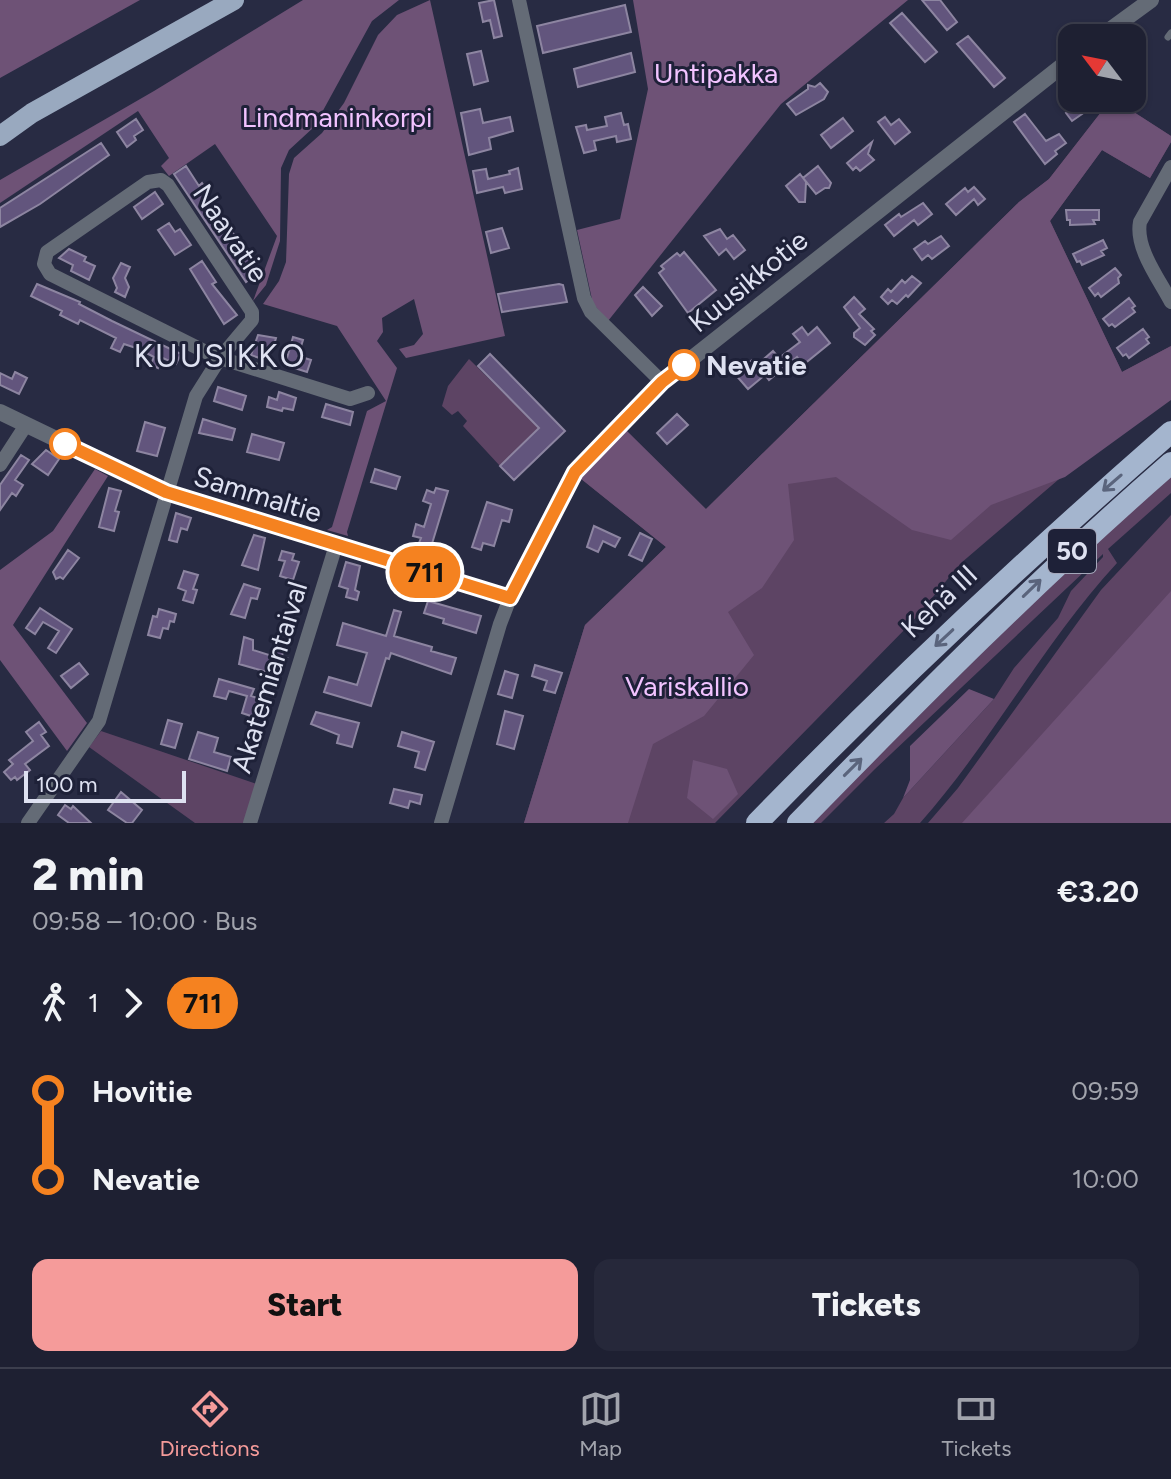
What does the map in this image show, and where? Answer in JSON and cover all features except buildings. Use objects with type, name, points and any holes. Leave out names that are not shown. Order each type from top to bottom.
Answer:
[{"type":"highway","name":"Kehä III","points":[[757,823],[931,649],[1092,500],[1171,432]]},
{"type":"highway","name":"Kehä III","points":[[798,823],[1039,581],[1171,463]]},
{"type":"main road","points":[[172,34],[214,0]]},
{"type":"main road","points":[[0,136],[32,113],[234,0]]},
{"type":"main road","points":[[0,124],[32,113]]},
{"type":"street","points":[[519,0],[584,298],[591,312],[662,382]]},
{"type":"street","points":[[1118,24],[1151,0]]},
{"type":"street","name":"Kuusikkotie","points":[[441,823],[500,624],[510,598],[575,472],[662,382],[1058,69]]},
{"type":"street","points":[[1171,167],[1138,231],[1171,302]]},
{"type":"street","name":"Naavatie","points":[[161,180],[168,185],[252,312],[252,320],[220,358],[50,274],[44,269],[44,257],[148,182],[161,180]]},
{"type":"street","points":[[28,823],[99,721],[196,396],[220,358],[350,399],[368,393]]},
{"type":"street","name":"Sammaltie","points":[[0,412],[166,492],[510,598]]},
{"type":"street","points":[[0,465],[26,425]]},
{"type":"street","name":"Akatemiantaival","points":[[250,823],[336,545]]},
{"type":"green space","points":[[0,0],[140,0],[0,78]]},
{"type":"green space","points":[[303,0],[399,0],[372,21],[314,127],[289,150],[281,168],[280,241],[266,285],[253,301],[277,236],[215,144],[169,176],[161,166],[169,158],[138,111],[0,203],[0,180]]},
{"type":"green space","name":"Lindmaninkorpi","points":[[430,0],[505,336],[406,358],[399,349],[414,345],[423,334],[414,299],[382,318],[383,332],[377,341],[397,368],[348,536],[327,530],[332,527],[367,411],[386,401],[337,326],[263,304],[279,281],[286,262],[289,174],[294,158],[322,133],[344,103],[378,35],[397,15]]},
{"type":"green space","name":"Untipakka","points":[[633,0],[908,0],[781,104],[608,321],[593,304],[577,230],[620,219],[648,89]]},
{"type":"green space","name":"Variskallio","points":[[1101,112],[1134,112],[1171,136],[1171,142],[1150,178],[1102,150],[1050,221],[1122,372],[1171,346],[1093,450],[961,563],[912,622],[715,823],[524,823],[585,625],[666,547],[580,478],[706,509],[1019,202],[1049,179]]},
{"type":"green space","name":"Variskallio","points":[[1101,112],[1134,112],[1171,136],[1171,142],[1150,178],[1102,150],[1050,221],[1122,372],[1171,346],[1171,400],[1065,477],[991,505],[951,540],[912,530],[836,477],[788,484],[794,540],[762,588],[728,612],[754,655],[704,716],[653,744],[628,823],[524,823],[585,625],[666,547],[580,478],[626,430],[706,509],[1019,202],[1049,179]]},
{"type":"green space","points":[[469,359],[539,428],[500,466],[463,426],[467,421],[458,411],[452,415],[442,406],[448,386]]},
{"type":"green space","points":[[95,469],[108,476],[13,625],[87,723],[67,751],[0,660],[0,570],[53,531]]},
{"type":"green space","points":[[1171,476],[1171,493],[1108,549],[1117,563],[1065,626],[971,759],[920,823],[884,823],[994,699],[1014,668],[1058,618],[1071,591],[1103,554],[821,823],[811,823],[1065,570]]},
{"type":"green space","points":[[1171,515],[1171,823],[928,823],[958,788],[1101,590]]},
{"type":"green space","points":[[1171,591],[1171,823],[962,823]]},
{"type":"green space","points":[[969,689],[994,699],[903,798],[910,780],[910,746]]},
{"type":"green space","points":[[101,731],[257,784],[244,823],[195,823],[89,747]]},
{"type":"green space","points":[[693,760],[727,769],[738,794],[713,819],[687,798]]},
{"type":"bus line","name":"711","points":[[65,444],[166,492],[510,598],[575,472],[662,382],[684,365]]},
{"type":"place","name":"Nevatie","points":[[684,365]]},
{"type":"district","name":"KUUSIKKO","points":[[220,356]]}]
